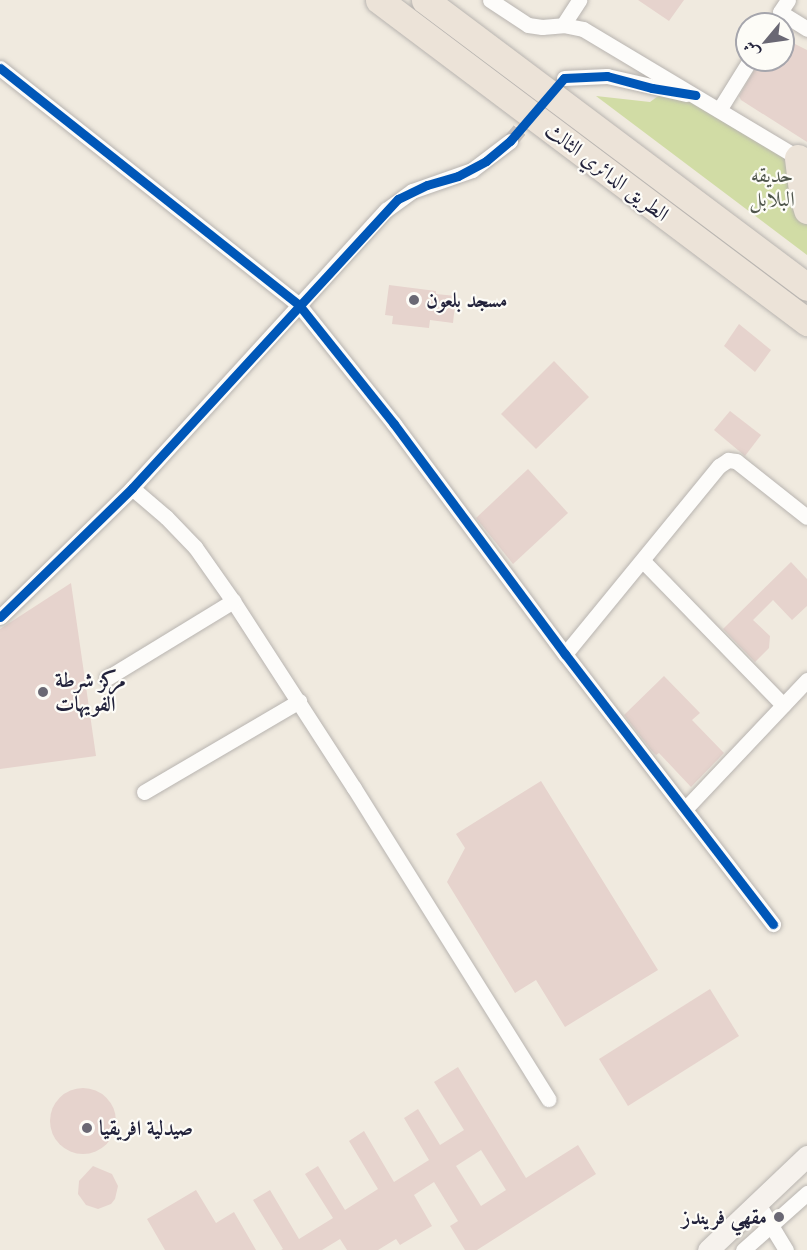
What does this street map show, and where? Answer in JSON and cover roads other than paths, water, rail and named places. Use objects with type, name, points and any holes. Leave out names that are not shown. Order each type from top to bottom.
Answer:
[{"type":"highway","name":"الطريق الدائري الثالث","points":[[380,0],[807,322]]},
{"type":"highway","name":"الطريق الدائري الثالث","points":[[425,0],[807,287]]},
{"type":"highway","points":[[803,161],[802,192],[807,210]]},
{"type":"main road","points":[[708,1250],[807,1156]]},
{"type":"street","points":[[490,0],[528,25],[542,27],[563,25],[591,33],[803,161]]},
{"type":"street","points":[[563,25],[579,0]]},
{"type":"street","points":[[0,68],[299,305],[394,424],[565,654],[773,924]]},
{"type":"street","points":[[719,110],[743,72]]},
{"type":"street","points":[[564,78],[607,76],[652,88],[695,95]]},
{"type":"street","points":[[0,617],[132,488],[398,199],[427,185],[472,170],[510,141]]},
{"type":"street","points":[[565,654],[718,466],[728,460],[736,461],[807,517]]},
{"type":"street","points":[[132,488],[166,517],[195,547],[233,601],[299,701],[548,1099]]},
{"type":"street","points":[[643,561],[783,705]]},
{"type":"street","points":[[107,678],[233,601]]},
{"type":"street","points":[[685,809],[807,680]]},
{"type":"street","points":[[144,792],[299,701]]},
{"type":"street","points":[[743,1250],[807,1193]]},
{"type":"street","points":[[758,1204],[786,1250]]},
{"type":"tunnel","points":[[510,141],[536,110]]},
{"type":"place","name":"مسجد بلعون","points":[[414,300]]},
{"type":"place","name":"مركز شرطة الفويهات","points":[[43,692]]},
{"type":"place","name":"صيدلية افريقيا","points":[[87,1128]]},
{"type":"place","name":"مقهي فريندز","points":[[779,1217]]},
{"type":"park label","name":"حديقه البلابل","points":[[772,187]]}]
